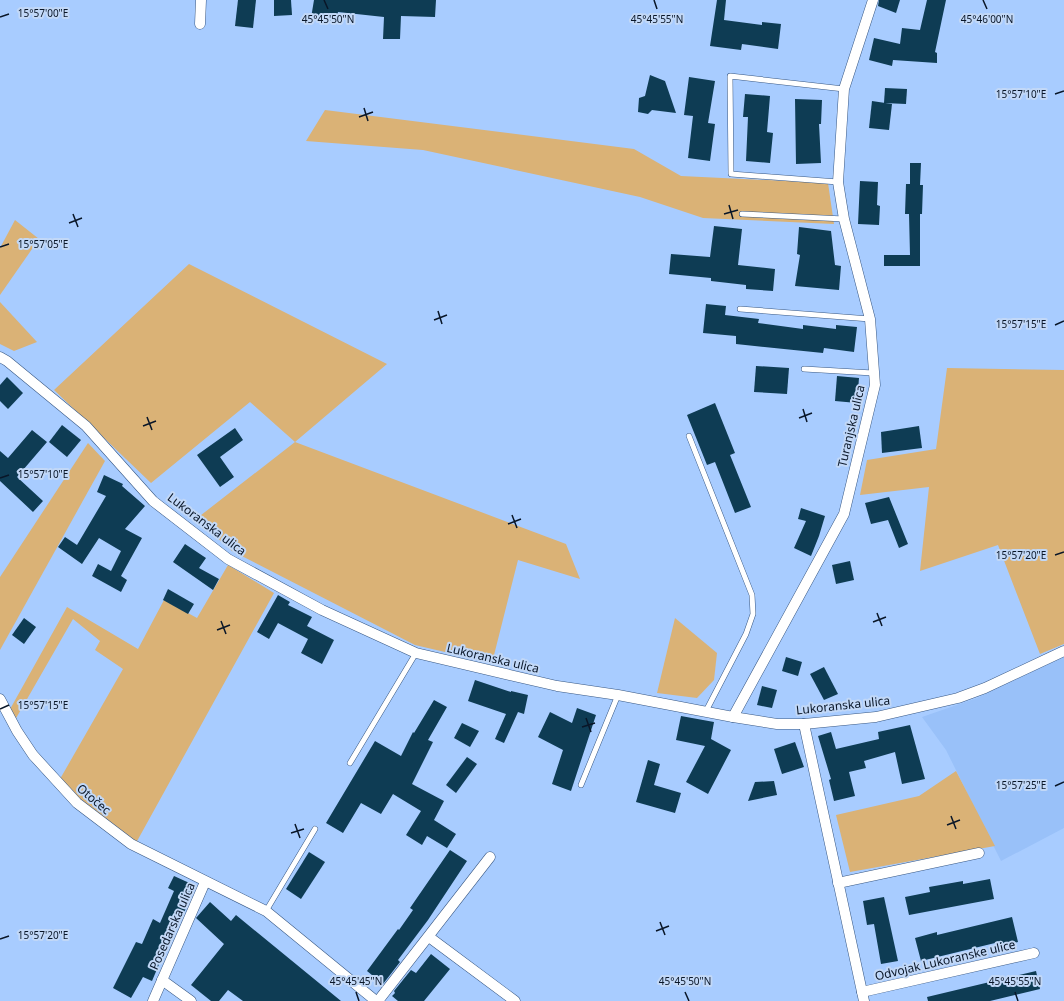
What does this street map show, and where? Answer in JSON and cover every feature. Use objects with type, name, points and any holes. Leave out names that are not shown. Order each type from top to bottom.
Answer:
[{"type":"street","points":[[200,24],[201,0]]},
{"type":"street","name":"Turanjska ulica","points":[[733,717],[844,514],[875,385],[870,319],[844,219],[838,182],[844,89],[873,0]]},
{"type":"street","name":"Lukoranska ulica","points":[[0,357],[7,361],[86,426],[154,501],[228,559],[322,610],[416,653],[557,686],[618,695],[777,724],[804,724],[876,717],[958,698],[985,688],[1064,651]]},
{"type":"street","name":"Otočec","points":[[0,699],[16,731],[34,755],[77,803],[131,844],[266,911],[377,1001]]},
{"type":"street","name":"Odvojak Lukoranske ulice","points":[[804,724],[863,996],[1034,953]]},
{"type":"street","points":[[838,883],[979,853]]},
{"type":"street","points":[[377,1001],[429,937],[490,856]]},
{"type":"street","name":"Posedarska ulica","points":[[153,1001],[205,882]]},
{"type":"street","points":[[429,937],[515,1001]]},
{"type":"street","name":"Posedarska ulica","points":[[162,980],[191,1001]]},
{"type":"lane","points":[[838,182],[731,174],[730,76],[844,89]]},
{"type":"lane","points":[[742,214],[844,219]]},
{"type":"lane","points":[[740,309],[870,319]]},
{"type":"lane","points":[[804,369],[873,373]]},
{"type":"lane","points":[[689,436],[752,595],[753,614],[746,634],[706,711]]},
{"type":"lane","points":[[350,763],[416,653]]},
{"type":"lane","points":[[581,784],[618,695]]},
{"type":"lane","points":[[266,911],[315,829]]},
{"type":"shaded area","points":[[325,110],[634,149],[681,176],[828,183],[834,224],[703,218],[640,197],[423,150],[306,141]]},
{"type":"shaded area","points":[[15,220],[39,239],[0,295],[0,248]]},
{"type":"shaded area","points":[[189,264],[387,364],[295,442],[250,402],[151,483],[54,390]]},
{"type":"shaded area","points":[[0,302],[37,342],[14,351],[0,344]]},
{"type":"shaded area","points":[[947,368],[1064,370],[1064,644],[1040,654],[998,545],[920,571],[929,487],[860,495],[867,460],[936,449]]},
{"type":"shaded area","points":[[295,442],[566,544],[580,579],[518,560],[492,663],[415,645],[232,551],[196,519]]},
{"type":"shaded area","points":[[88,443],[105,461],[0,650],[0,577]]},
{"type":"shaded area","points":[[228,565],[274,593],[136,843],[90,809],[60,779],[123,669],[95,650],[100,641],[73,619],[15,720],[9,711],[67,607],[138,649],[164,600],[197,618]]},
{"type":"shaded area","points":[[675,618],[717,653],[714,680],[697,698],[657,693]]},
{"type":"shaded area","points":[[1064,657],[1064,828],[1001,861],[946,750],[922,717],[977,698]]},
{"type":"shaded area","points":[[956,771],[995,846],[850,872],[836,815],[919,796]]},
{"type":"building","points":[[238,0],[256,0],[253,28],[235,26]]},
{"type":"building","points":[[274,0],[291,0],[292,15],[274,16]]},
{"type":"building","points":[[314,0],[436,0],[435,17],[401,16],[400,39],[383,39],[384,17],[338,12],[336,22],[311,18]]},
{"type":"building","points":[[717,0],[726,0],[724,20],[762,25],[762,22],[781,24],[778,49],[742,44],[741,50],[710,46]]},
{"type":"building","points":[[879,0],[900,0],[896,13],[878,6]]},
{"type":"building","points":[[927,0],[946,0],[935,52],[937,53],[937,63],[893,60],[892,66],[869,60],[874,38],[900,44],[902,28],[920,30]]},
{"type":"building","points":[[650,75],[665,81],[676,113],[652,110],[648,114],[638,112],[639,98],[645,96]]},
{"type":"building","points":[[689,77],[715,81],[708,123],[715,124],[710,161],[688,158],[693,116],[684,115]]},
{"type":"building","points":[[885,88],[907,89],[906,104],[884,103]]},
{"type":"building","points":[[745,94],[770,96],[767,132],[773,133],[770,163],[746,161],[748,117],[743,117]]},
{"type":"building","points":[[795,99],[822,100],[821,124],[819,124],[821,163],[796,164]]},
{"type":"building","points":[[872,101],[892,104],[889,130],[869,128]]},
{"type":"building","points":[[910,163],[921,163],[920,185],[923,185],[922,214],[920,214],[920,266],[884,266],[884,255],[910,255],[909,214],[905,214],[906,184],[910,184]]},
{"type":"building","points":[[860,181],[878,182],[877,205],[880,206],[879,225],[858,224]]},
{"type":"building","points":[[714,226],[742,229],[738,265],[775,269],[773,291],[746,289],[746,285],[711,281],[711,278],[669,274],[671,254],[710,257]]},
{"type":"building","points":[[799,227],[831,231],[835,265],[841,266],[839,290],[795,286],[800,255],[797,254]]},
{"type":"building","points":[[706,304],[726,306],[725,315],[759,319],[758,323],[803,329],[803,325],[836,329],[836,325],[857,327],[854,352],[824,348],[823,353],[736,344],[736,336],[703,333]]},
{"type":"building","points":[[756,366],[789,368],[787,394],[754,392]]},
{"type":"building","points":[[837,376],[859,378],[857,403],[835,401]]},
{"type":"building","points":[[7,377],[23,393],[8,409],[0,401],[0,385]]},
{"type":"building","points":[[715,403],[735,453],[730,455],[751,507],[735,513],[715,462],[707,465],[687,415]]},
{"type":"building","points":[[62,425],[81,440],[67,457],[49,442]]},
{"type":"building","points":[[919,426],[922,448],[882,453],[881,432]]},
{"type":"building","points":[[235,428],[243,440],[220,457],[234,477],[220,487],[197,455]]},
{"type":"building","points":[[32,430],[47,442],[17,477],[43,501],[33,512],[0,481],[0,451],[8,458]]},
{"type":"building","points":[[104,475],[123,484],[122,486],[145,506],[125,529],[142,538],[121,576],[127,580],[121,592],[92,576],[98,564],[111,571],[121,551],[99,538],[82,564],[58,547],[65,537],[77,545],[106,496],[97,492]]},
{"type":"building","points":[[889,497],[908,544],[899,548],[888,520],[871,524],[865,503]]},
{"type":"building","points":[[801,508],[825,516],[811,556],[794,548],[806,521],[798,519]]},
{"type":"building","points":[[185,544],[206,558],[199,568],[219,579],[213,590],[173,562]]},
{"type":"building","points":[[850,561],[854,580],[836,584],[832,565]]},
{"type":"building","points":[[168,589],[194,604],[188,614],[163,600]]},
{"type":"building","points":[[278,595],[290,602],[288,605],[312,617],[307,626],[334,640],[322,664],[301,653],[308,639],[278,623],[269,639],[257,632]]},
{"type":"building","points":[[24,618],[36,627],[24,644],[12,635]]},
{"type":"building","points":[[786,657],[802,662],[798,676],[782,671]]},
{"type":"building","points":[[824,667],[838,694],[824,700],[810,674]]},
{"type":"building","points":[[475,680],[511,692],[528,695],[524,714],[518,712],[504,743],[495,739],[506,714],[468,701]]},
{"type":"building","points":[[762,686],[777,690],[772,708],[757,705]]},
{"type":"building","points":[[434,700],[447,707],[428,740],[433,742],[412,784],[444,801],[434,820],[456,834],[447,848],[427,836],[422,845],[406,835],[421,811],[393,794],[381,814],[361,803],[343,833],[326,823],[375,741],[401,756],[413,732],[414,733]]},
{"type":"building","points":[[577,708],[596,715],[571,791],[552,784],[563,750],[538,737],[550,712],[572,723]]},
{"type":"building","points":[[681,716],[714,722],[711,739],[731,750],[708,794],[686,782],[705,746],[676,740]]},
{"type":"building","points":[[462,723],[479,731],[470,747],[454,738]]},
{"type":"building","points":[[910,725],[925,779],[902,784],[895,752],[864,761],[866,768],[849,772],[855,796],[834,801],[829,780],[831,779],[818,736],[831,732],[836,749],[879,739],[878,732]]},
{"type":"building","points":[[795,742],[804,767],[782,774],[774,749]]},
{"type":"building","points":[[467,757],[477,764],[456,793],[446,785]]},
{"type":"building","points":[[648,760],[660,764],[654,785],[681,793],[675,813],[636,802]]},
{"type":"building","points":[[774,781],[777,795],[748,801],[755,782]]},
{"type":"building","points":[[450,850],[467,861],[428,920],[398,960],[400,962],[383,984],[367,971],[413,910],[410,908]]},
{"type":"building","points":[[309,852],[325,862],[301,899],[286,889]]},
{"type":"building","points":[[174,876],[196,886],[176,930],[174,929],[152,981],[143,977],[131,998],[113,988],[136,942],[142,944],[153,919],[160,923],[174,891],[168,888]]},
{"type":"building","points":[[990,879],[994,899],[909,915],[905,897],[930,892],[929,887],[963,881],[963,884]]},
{"type":"building","points":[[884,897],[898,961],[881,964],[874,924],[867,925],[863,901]]},
{"type":"building","points":[[210,902],[231,921],[236,915],[341,1001],[243,1001],[228,990],[219,1001],[211,1001],[191,985],[224,944],[196,918]]},
{"type":"building","points":[[1012,917],[1018,942],[996,947],[995,943],[921,961],[915,938],[937,932],[937,935]]},
{"type":"building","points":[[431,954],[450,969],[424,1001],[398,1001],[392,996],[395,993],[394,991],[411,970],[416,973]]},
{"type":"building","points":[[1036,971],[1040,989],[990,1001],[928,1001],[927,997]]}]
